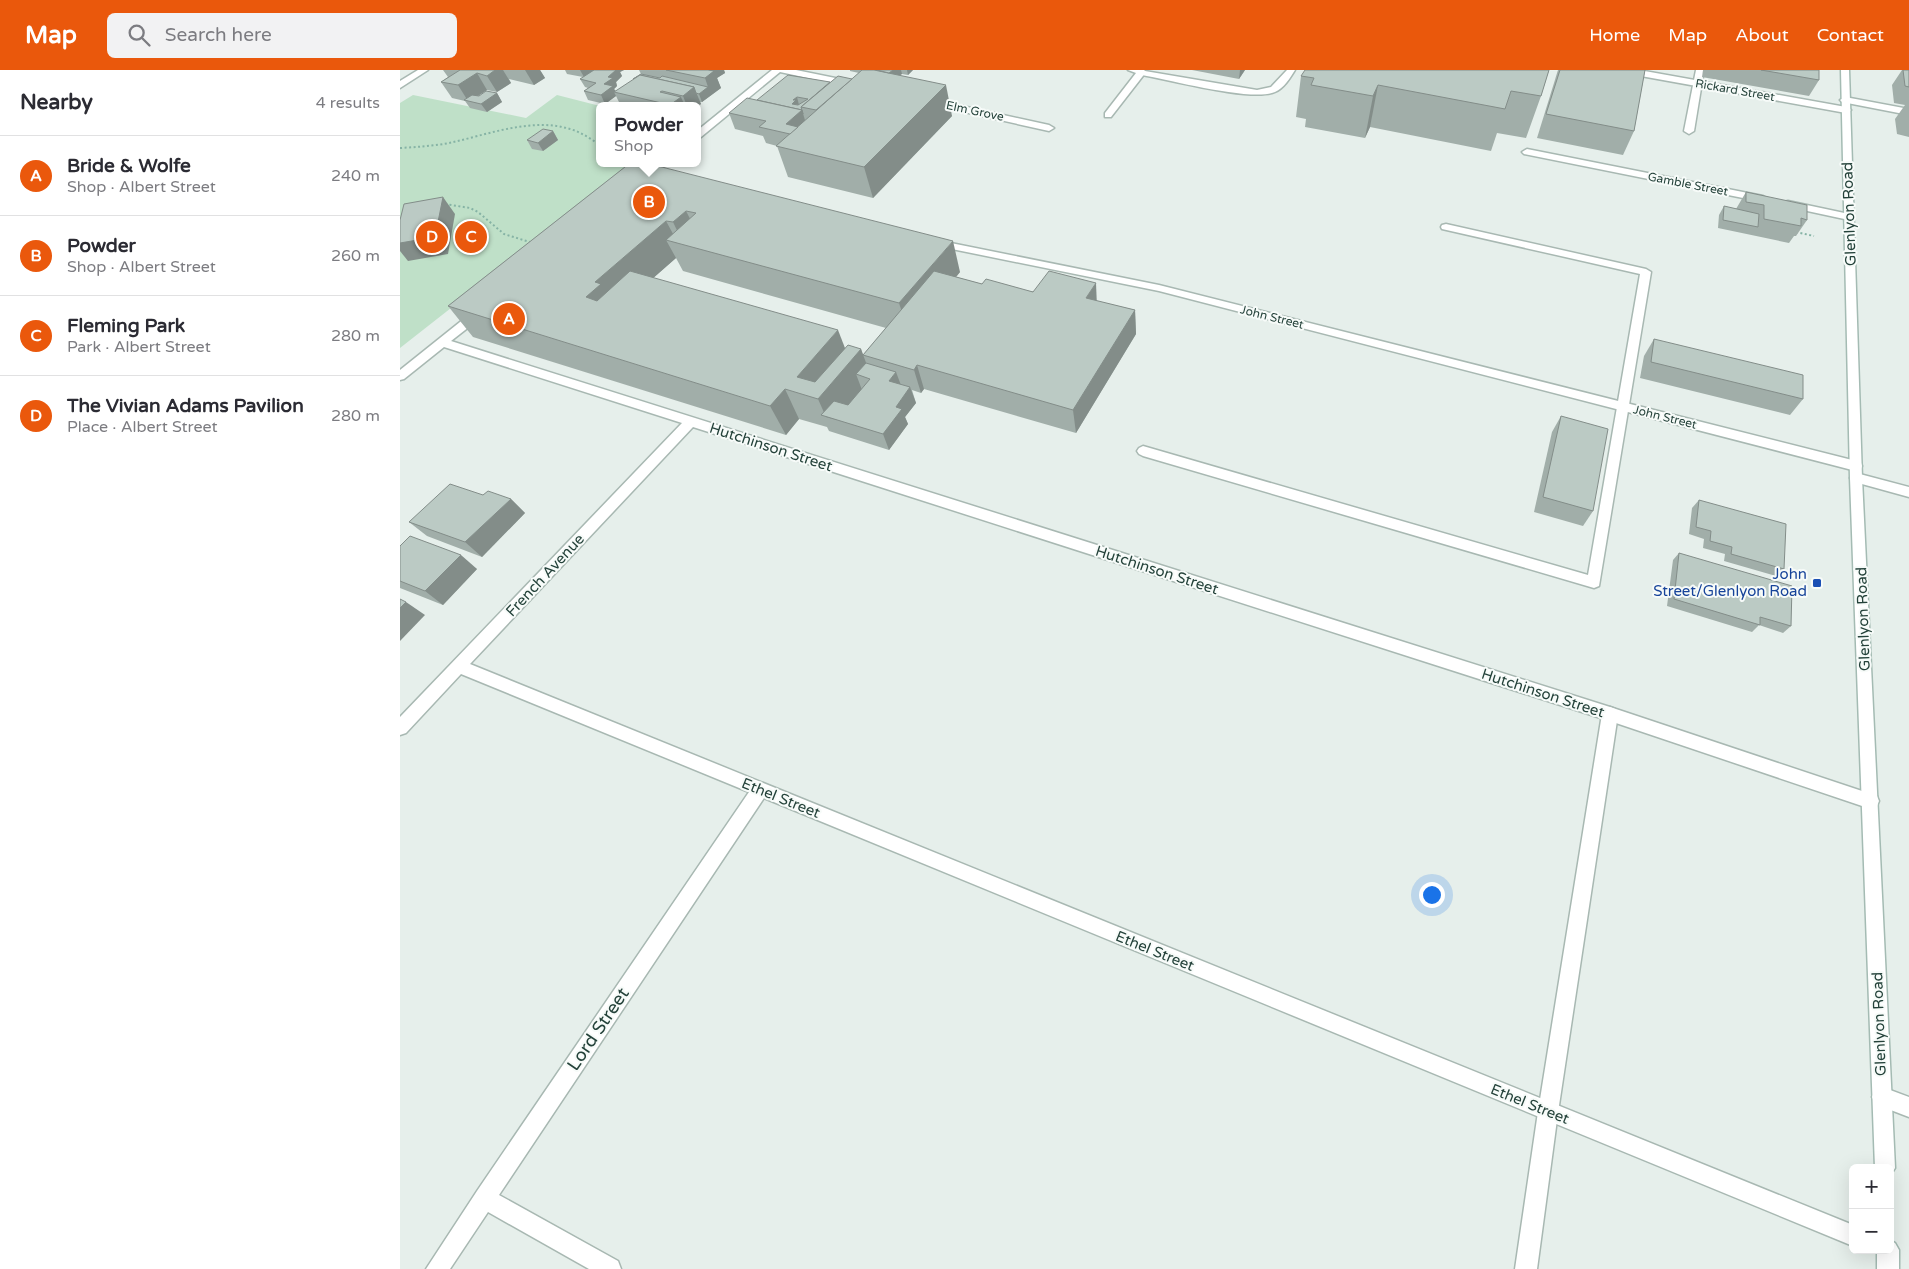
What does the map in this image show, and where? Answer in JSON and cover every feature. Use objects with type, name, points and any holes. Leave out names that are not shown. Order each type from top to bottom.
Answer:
[{"type":"street","points":[[400,85],[424,70]]},
{"type":"street","points":[[701,133],[778,70]]},
{"type":"street","points":[[783,70],[859,86]]},
{"type":"street","points":[[1132,70],[1249,93],[1265,94],[1276,90],[1291,70]]},
{"type":"street","name":"Rickard Street","points":[[1624,70],[1846,105],[1909,112]]},
{"type":"street","points":[[1689,131],[1700,70]]},
{"type":"street","name":"Glenlyon Road","points":[[1845,70],[1856,472],[1885,1164]]},
{"type":"street","points":[[1108,116],[1142,72]]},
{"type":"street","name":"Elm Grove","points":[[925,101],[1049,128]]},
{"type":"street","name":"Gamble Street","points":[[1527,152],[1850,217]]},
{"type":"street","points":[[637,184],[658,167]]},
{"type":"street","points":[[652,172],[666,175]]},
{"type":"street","points":[[1143,451],[1594,582],[1646,272],[1446,227]]},
{"type":"street","name":"John Street","points":[[922,240],[1159,288],[1623,406],[1856,472],[1909,492]]},
{"type":"street","points":[[400,376],[487,306]]},
{"type":"street","name":"Hutchinson Street","points":[[442,342],[1610,714],[1871,801]]},
{"type":"street","name":"French Avenue","points":[[400,728],[691,422]]},
{"type":"street","name":"Ethel Street","points":[[458,666],[1849,1234]]},
{"type":"street","points":[[1526,1269],[1548,1112],[1610,714]]},
{"type":"street","name":"Lord Street","points":[[437,1269],[760,790]]},
{"type":"street","points":[[1882,1096],[1909,1106]]},
{"type":"street","points":[[484,1198],[610,1269]]},
{"type":"street","points":[[1888,1254],[1888,1269]]},
{"type":"path","points":[[400,148],[430,146],[508,130],[544,126],[563,126],[578,131],[596,142]]},
{"type":"path","points":[[444,204],[470,208],[478,212],[504,234],[538,244]]},
{"type":"path","points":[[1796,232],[1814,236]]},
{"type":"green space","points":[[413,95],[526,118],[557,95],[596,105],[596,167],[631,167],[400,348],[400,103]]},
{"type":"building","points":[[460,70],[495,70],[487,76],[477,73],[458,85],[441,82]]},
{"type":"building","points":[[594,70],[616,70],[608,77],[613,78],[604,84],[613,86],[601,95],[584,91],[596,83],[580,79]]},
{"type":"building","points":[[666,70],[708,70],[714,71],[705,78]]},
{"type":"building","points":[[862,70],[874,70],[946,85],[864,167],[776,146]]},
{"type":"building","points":[[877,70],[893,70],[889,73]]},
{"type":"building","points":[[1305,70],[1549,70],[1541,96],[1511,91],[1505,109],[1378,85],[1373,96],[1311,85],[1314,78],[1301,76]]},
{"type":"building","points":[[1560,70],[1645,70],[1634,131],[1546,114]]},
{"type":"building","points":[[1761,70],[1819,70],[1819,80]]},
{"type":"building","points":[[1903,70],[1909,70],[1909,87],[1905,86]]},
{"type":"building","points":[[641,74],[660,78],[662,76],[708,87],[699,94],[696,93],[694,87],[640,75],[633,79]]},
{"type":"building","points":[[640,75],[694,87],[683,96],[660,92],[681,97],[674,102],[657,102],[614,92]]},
{"type":"building","points":[[788,75],[830,82],[801,107],[802,110],[757,100]],"holes":[[[797,97],[808,99],[798,105],[792,104],[796,100],[793,100]]]},
{"type":"building","points":[[838,76],[852,79],[816,110],[801,107]]},
{"type":"building","points":[[486,91],[497,93],[481,104],[464,100],[472,95],[479,96]]},
{"type":"building","points":[[747,98],[802,110],[786,124],[798,127],[790,134],[759,127],[766,121],[729,113]]},
{"type":"building","points":[[543,129],[553,131],[538,143],[527,140]]},
{"type":"building","points":[[625,167],[662,167],[953,241],[899,303],[666,240],[696,213],[686,211],[673,222],[666,221],[595,282],[601,284],[586,297],[597,301],[630,271],[838,330],[797,377],[815,382],[848,345],[861,349],[818,399],[785,389],[770,406],[448,306]]},
{"type":"building","points":[[1746,192],[1807,205],[1807,220],[1801,218],[1801,226],[1764,219],[1764,205],[1746,202]]},
{"type":"building","points":[[443,197],[435,237],[400,243],[400,220],[404,204]]},
{"type":"building","points":[[1724,206],[1759,214],[1758,227],[1723,220]]},
{"type":"building","points":[[934,271],[982,284],[986,279],[1033,292],[1049,271],[1096,283],[1086,298],[1135,310],[1073,410],[917,365],[914,370],[863,355]]},
{"type":"building","points":[[1654,339],[1803,375],[1803,399],[1651,362]]},
{"type":"building","points":[[866,363],[896,372],[889,381],[910,387],[896,407],[902,409],[883,434],[821,415],[834,401],[848,405],[870,379],[856,374]]},
{"type":"building","points":[[1561,416],[1608,429],[1593,511],[1543,497]]},
{"type":"building","points":[[450,484],[483,495],[488,491],[511,499],[465,542],[409,522]]},
{"type":"building","points":[[1699,500],[1786,524],[1784,569],[1731,554],[1732,547],[1710,541],[1711,531],[1696,527]]},
{"type":"building","points":[[410,536],[461,555],[425,591],[400,581],[400,546]]},
{"type":"building","points":[[1679,553],[1792,586],[1791,626],[1760,617],[1760,625],[1674,599]]},
{"type":"building","points":[[400,599],[406,602],[400,608]]},
{"type":"place","name":"Powder","points":[[649,202]]},
{"type":"place","name":"The Vivian Adams Pavilion","points":[[432,237]]},
{"type":"place","name":"Fleming Park","points":[[471,237]]},
{"type":"place","name":"Bride & Wolfe","points":[[509,319]]},
{"type":"place","name":"John Street/Glenlyon Road","points":[[1817,583]]}]
